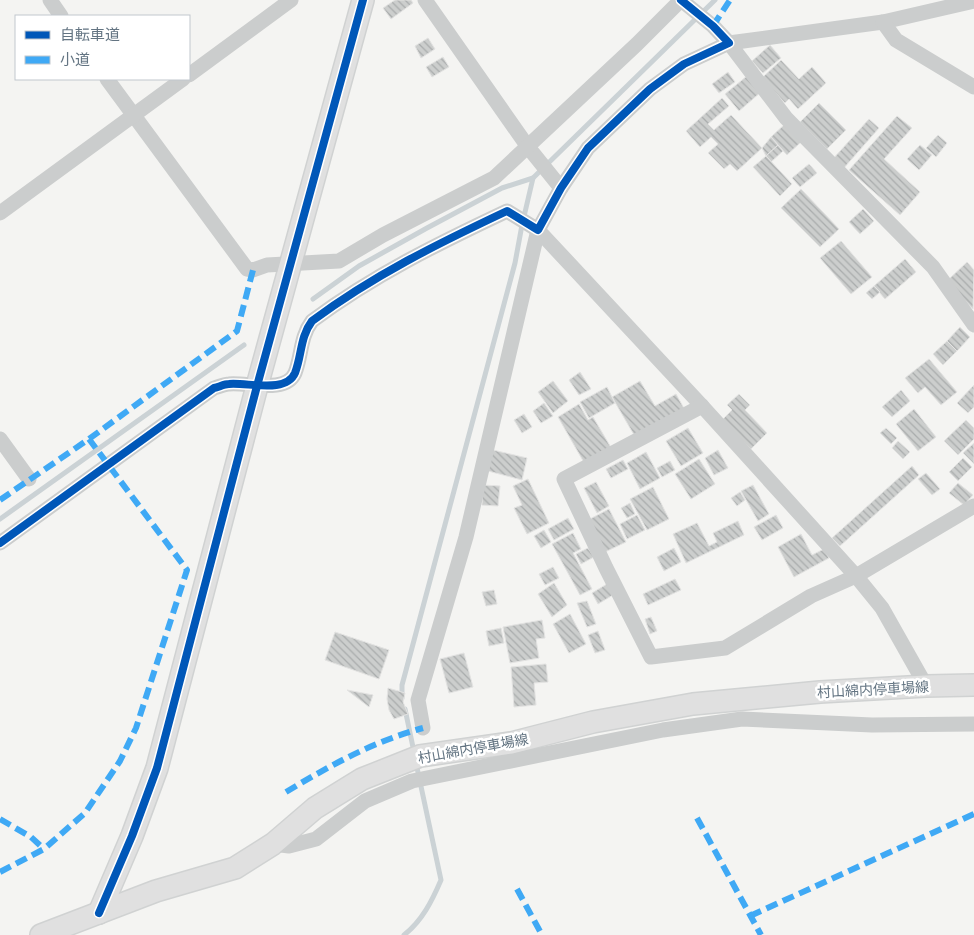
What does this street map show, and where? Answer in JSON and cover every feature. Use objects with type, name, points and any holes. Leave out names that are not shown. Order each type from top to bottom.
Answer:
[{"type":"main road","points":[[100,913],[132,836],[157,768],[257,386],[363,0]]},
{"type":"main road","name":"村山綿内停車場線","points":[[41,935],[156,891],[235,868],[273,844],[315,808],[362,779],[420,756],[511,743],[593,722],[693,704],[820,692],[974,685]]},
{"type":"street","points":[[50,0],[60,15]]},
{"type":"street","points":[[190,74],[291,0]]},
{"type":"street","points":[[425,0],[557,184]]},
{"type":"street","points":[[423,728],[418,700],[466,537],[535,229],[557,184],[588,148],[650,88],[684,64],[730,43],[883,22],[974,1]]},
{"type":"street","points":[[108,80],[247,269],[253,270],[267,265],[291,263],[325,263],[339,261],[383,235],[494,178],[531,150],[637,44],[684,2],[730,43],[786,118],[933,267],[974,325]]},
{"type":"street","points":[[883,22],[896,40],[974,87]]},
{"type":"street","points":[[0,213],[182,80]]},
{"type":"street","points":[[0,543],[214,388],[229,384],[257,386],[280,385],[287,382],[295,374],[305,330],[312,321],[391,268],[507,211],[535,229],[702,406],[856,576],[882,608],[926,686]]},
{"type":"street","points":[[702,406],[564,479],[651,657],[725,648],[811,596],[856,576],[974,506]]},
{"type":"street","points":[[0,439],[29,479]]},
{"type":"street","points":[[273,844],[289,846],[316,839],[365,801],[412,781],[663,730],[742,719],[872,725],[974,724]]},
{"type":"building","points":[[395,0],[411,0],[413,3],[391,19],[383,8]]},
{"type":"building","points":[[428,38],[435,49],[421,58],[415,46]]},
{"type":"building","points":[[770,45],[781,58],[763,73],[752,61]]},
{"type":"building","points":[[443,57],[449,67],[432,77],[426,67]]},
{"type":"building","points":[[781,60],[799,79],[812,67],[826,83],[798,109],[789,99],[785,103],[762,78]]},
{"type":"building","points":[[728,72],[735,82],[719,93],[712,84]]},
{"type":"building","points":[[747,76],[761,92],[739,111],[725,94]]},
{"type":"building","points":[[722,98],[729,106],[708,124],[714,130],[731,115],[762,148],[737,171],[730,164],[724,169],[708,153],[718,144],[711,137],[700,147],[686,131]]},
{"type":"building","points":[[819,103],[846,130],[827,149],[800,122]]},
{"type":"building","points":[[897,116],[912,128],[884,159],[920,192],[900,215],[849,170]]},
{"type":"building","points":[[869,119],[879,128],[843,169],[832,160]]},
{"type":"building","points":[[785,124],[801,142],[787,155],[771,137]]},
{"type":"building","points":[[938,135],[947,143],[936,157],[926,148]]},
{"type":"building","points":[[771,137],[778,145],[766,156],[762,148]]},
{"type":"building","points":[[778,145],[783,151],[771,162],[766,156]]},
{"type":"building","points":[[920,145],[932,155],[919,170],[907,159]]},
{"type":"building","points":[[766,156],[792,184],[780,196],[753,167]]},
{"type":"building","points":[[809,164],[817,173],[800,187],[792,178]]},
{"type":"building","points":[[801,189],[839,229],[820,247],[781,208]]},
{"type":"building","points":[[863,209],[874,221],[860,234],[849,222]]},
{"type":"building","points":[[841,241],[872,277],[851,294],[820,258]]},
{"type":"building","points":[[905,259],[916,272],[885,299],[874,286]]},
{"type":"building","points":[[967,262],[974,270],[973,309],[947,281]]},
{"type":"building","points":[[874,286],[880,292],[872,299],[866,293]]},
{"type":"building","points":[[960,327],[970,337],[957,351],[947,341]]},
{"type":"building","points":[[947,341],[957,351],[943,365],[933,354]]},
{"type":"building","points":[[929,359],[957,392],[941,405],[925,387],[918,393],[905,378]]},
{"type":"building","points":[[580,372],[591,389],[579,395],[569,380]]},
{"type":"building","points":[[553,381],[568,401],[553,413],[538,392]]},
{"type":"building","points":[[640,381],[655,406],[676,394],[686,412],[637,440],[612,397]]},
{"type":"building","points":[[974,385],[974,407],[968,413],[957,403]]},
{"type":"building","points":[[607,387],[615,403],[589,418],[580,402]]},
{"type":"building","points":[[901,390],[910,401],[892,417],[882,407]]},
{"type":"building","points":[[739,394],[750,405],[745,410],[767,433],[751,449],[722,420],[732,410],[727,405]]},
{"type":"building","points":[[544,403],[553,416],[541,423],[533,411]]},
{"type":"building","points":[[579,404],[588,420],[593,417],[613,451],[586,466],[558,417]]},
{"type":"building","points":[[914,409],[936,437],[918,451],[896,424]]},
{"type":"building","points":[[524,414],[532,427],[522,433],[514,420]]},
{"type":"building","points":[[966,420],[974,428],[974,439],[958,455],[944,441]]},
{"type":"building","points":[[688,428],[703,453],[681,466],[666,441]]},
{"type":"building","points":[[886,428],[897,438],[891,444],[880,433]]},
{"type":"building","points":[[898,441],[910,452],[903,459],[892,448]]},
{"type":"building","points":[[974,443],[974,464],[963,453]]},
{"type":"building","points":[[493,450],[527,458],[522,480],[488,471]]},
{"type":"building","points":[[718,450],[728,468],[714,475],[705,458]]},
{"type":"building","points":[[646,452],[660,478],[640,489],[627,463]]},
{"type":"building","points":[[963,458],[972,467],[958,481],[949,472]]},
{"type":"building","points":[[699,459],[715,484],[691,499],[675,474]]},
{"type":"building","points":[[623,460],[628,469],[611,478],[606,469]]},
{"type":"building","points":[[670,461],[675,470],[662,477],[657,468]]},
{"type":"building","points":[[912,466],[919,475],[840,546],[832,538]]},
{"type":"building","points":[[926,473],[940,489],[932,495],[918,479]]},
{"type":"building","points":[[528,479],[549,523],[527,534],[514,508],[522,505],[513,486]]},
{"type":"building","points":[[596,482],[609,506],[597,513],[584,488]]},
{"type":"building","points":[[958,483],[973,495],[964,505],[949,493]]},
{"type":"building","points":[[483,485],[500,486],[498,506],[482,505]]},
{"type":"building","points":[[753,485],[769,514],[758,521],[741,491]]},
{"type":"building","points":[[653,487],[669,519],[647,530],[630,499]]},
{"type":"building","points":[[740,492],[745,500],[737,506],[731,498]]},
{"type":"building","points":[[630,503],[635,514],[627,518],[621,508]]},
{"type":"building","points":[[609,509],[626,542],[605,552],[588,520]]},
{"type":"building","points":[[637,515],[645,530],[627,539],[620,524]]},
{"type":"building","points":[[776,515],[783,528],[762,540],[754,527]]},
{"type":"building","points":[[568,518],[574,529],[554,540],[548,529]]},
{"type":"building","points":[[738,521],[744,535],[686,563],[673,534],[697,523],[709,546],[717,542],[713,533]]},
{"type":"building","points":[[544,530],[551,542],[541,548],[534,536]]},
{"type":"building","points":[[573,533],[581,549],[573,553],[592,589],[580,595],[552,544]]},
{"type":"building","points":[[801,534],[812,555],[824,549],[829,558],[794,577],[778,547]]},
{"type":"building","points":[[588,548],[594,557],[581,564],[576,554]]},
{"type":"building","points":[[674,548],[681,562],[664,571],[657,557]]},
{"type":"building","points":[[553,567],[559,578],[545,585],[539,574]]},
{"type":"building","points":[[675,579],[681,590],[648,605],[643,594]]},
{"type":"building","points":[[554,583],[567,605],[552,617],[538,594]]},
{"type":"building","points":[[607,584],[613,595],[598,604],[592,593]]},
{"type":"building","points":[[494,590],[497,604],[486,606],[482,592]]},
{"type":"building","points":[[587,601],[596,624],[587,627],[577,603]]},
{"type":"building","points":[[570,614],[586,644],[569,653],[553,624]]},
{"type":"building","points":[[651,617],[657,631],[650,634],[645,619]]},
{"type":"building","points":[[542,620],[545,638],[536,639],[539,658],[510,663],[503,627]]},
{"type":"building","points":[[501,628],[504,643],[489,646],[486,631]]},
{"type":"building","points":[[598,631],[605,650],[595,653],[588,635]]},
{"type":"building","points":[[335,632],[389,650],[379,679],[325,660]]},
{"type":"building","points":[[464,653],[473,687],[449,693],[440,659]]},
{"type":"building","points":[[546,664],[548,682],[534,683],[536,705],[514,707],[511,667]]},
{"type":"building","points":[[388,688],[405,693],[403,702],[408,714],[394,719],[389,710]]},
{"type":"building","points":[[347,690],[373,695],[369,707]]},
{"type":"waterway","points":[[313,299],[359,266],[427,228],[502,188],[533,178],[715,0]]},
{"type":"waterway","points":[[402,698],[402,685],[515,263],[533,178]]},
{"type":"waterway","points":[[0,519],[244,345]]},
{"type":"waterway","points":[[405,709],[414,752]]},
{"type":"waterway","points":[[404,935],[426,910],[441,880],[416,763]]},
{"type":"marked path","points":[[713,26],[730,0]]},
{"type":"marked path","points":[[0,500],[89,439],[237,331],[253,270]]},
{"type":"marked path","points":[[0,872],[44,849],[85,813],[120,761],[136,728],[187,570],[89,439]]},
{"type":"marked path","points":[[286,792],[369,747],[423,728]]},
{"type":"marked path","points":[[750,916],[974,814]]},
{"type":"marked path","points":[[697,818],[761,935]]},
{"type":"marked path","points":[[0,819],[31,837],[44,849]]},
{"type":"marked path","points":[[517,889],[542,935]]},
{"type":"cycle path","points":[[99,913],[132,836],[157,768],[257,386],[363,0]]},
{"type":"cycle path","points":[[0,543],[214,388],[225,384],[275,385],[290,379],[295,373],[305,333],[312,321],[335,304],[382,275],[431,248],[507,211],[538,230],[561,188],[588,148],[650,89],[684,64],[729,43],[713,26],[681,0]]}]
